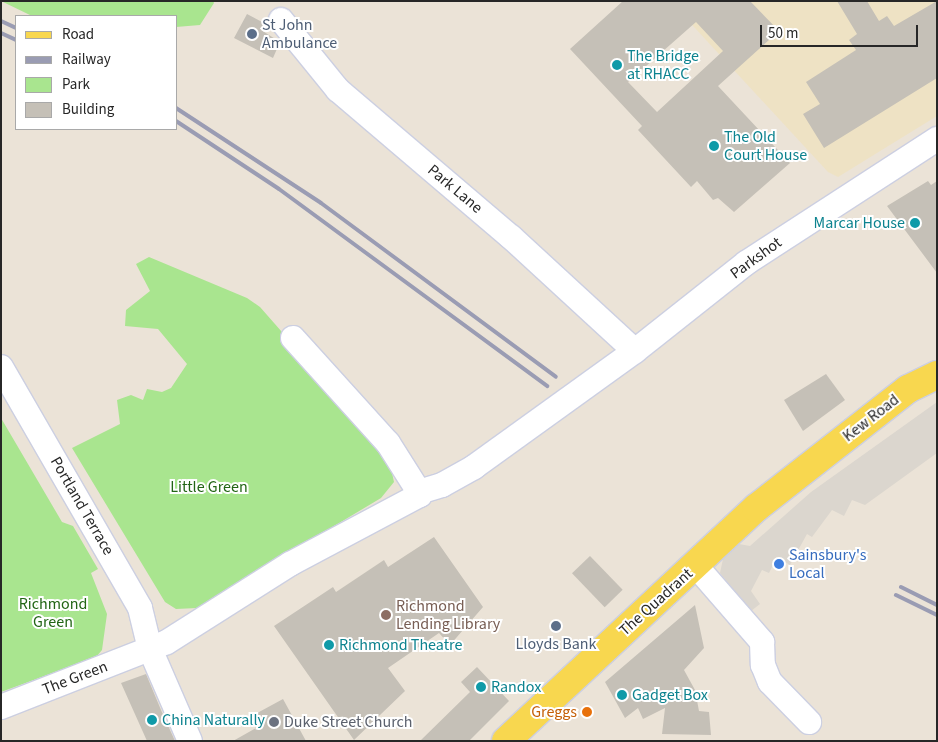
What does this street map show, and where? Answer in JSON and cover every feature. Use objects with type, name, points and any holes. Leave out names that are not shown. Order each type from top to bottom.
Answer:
[{"type":"main road","name":"Kew Road","points":[[808,467],[908,389],[937,375]]},
{"type":"main road","name":"The Quadrant","points":[[506,741],[696,566],[756,508],[808,467]]},
{"type":"street","name":"Park Lane","points":[[281,20],[338,90],[511,237],[635,351]]},
{"type":"street","name":"Parkshot","points":[[419,492],[442,485],[474,467],[635,351],[746,263],[937,139]]},
{"type":"street","points":[[150,650],[290,564],[420,495],[388,444],[293,338]]},
{"type":"street","name":"Portland Terrace","points":[[1,367],[140,608],[150,650],[190,741]]},
{"type":"street","points":[[696,566],[762,642],[763,665],[770,682],[809,722]]},
{"type":"street","name":"The Green","points":[[1,707],[150,650]]},
{"type":"shaded area","points":[[670,1],[937,1],[937,116],[838,177],[828,172]]},
{"type":"shaded area","points":[[937,402],[937,453],[865,505],[852,500],[844,516],[832,510],[812,537],[807,534],[790,565],[777,557],[769,573],[762,570],[751,591],[760,604],[751,611],[720,573],[723,559],[739,544],[750,546],[811,492]]},
{"type":"green space","points":[[1,1],[213,1],[214,3],[200,25],[178,27],[178,15],[30,15]]},
{"type":"green space","name":"Little Green","points":[[149,257],[247,298],[260,307],[289,340],[292,353],[390,464],[394,482],[381,498],[197,608],[176,609],[165,602],[72,448],[120,424],[117,400],[131,395],[143,400],[147,389],[162,392],[171,388],[187,364],[158,329],[125,326],[126,310],[150,291],[136,264]]},
{"type":"green space","name":"Richmond Green","points":[[1,418],[62,522],[73,526],[98,569],[91,573],[107,614],[102,650],[96,657],[1,692]]},
{"type":"building","points":[[623,1],[750,1],[779,31],[718,86],[790,163],[734,212],[718,198],[713,200],[697,181],[691,187],[638,130],[642,126],[570,49]],"holes":[[[696,22],[723,51],[657,112],[628,82]]]},
{"type":"building","points":[[837,1],[867,1],[879,21],[887,16],[894,26],[937,1],[937,78],[824,148],[803,114],[820,104],[806,82],[856,50],[849,40],[857,34]]},
{"type":"building","name":"St John Ambulance","points":[[247,14],[264,23],[261,30],[280,42],[273,58],[234,38]]},
{"type":"building","name":"Marcar House","points":[[928,181],[931,185],[937,181],[937,273],[887,206]]},
{"type":"building","points":[[826,374],[845,400],[803,431],[784,400]]},
{"type":"building","points":[[434,537],[483,607],[450,645],[439,633],[388,668],[405,691],[354,740],[274,626],[333,587],[336,592],[384,560],[388,567]]},
{"type":"building","points":[[590,556],[623,590],[605,607],[572,573]]},
{"type":"building","points":[[695,605],[704,648],[684,670],[695,690],[699,711],[709,712],[711,735],[662,734],[665,708],[643,719],[638,708],[625,718],[605,682]]},
{"type":"building","points":[[477,667],[509,701],[469,741],[420,741],[470,692],[461,682]]},
{"type":"building","points":[[146,674],[175,741],[147,741],[121,683]]},
{"type":"building","name":"Duke Street Church","points":[[283,699],[306,741],[233,741],[256,728],[250,717]]},
{"type":"railway","points":[[1,21],[15,28]]},
{"type":"railway","points":[[1,33],[15,40]]},
{"type":"railway","points":[[178,109],[321,203],[556,377]]},
{"type":"railway","points":[[178,122],[279,189],[547,386]]},
{"type":"railway","points":[[901,587],[937,605]]},
{"type":"railway","points":[[896,595],[937,615]]},
{"type":"place","name":"St John Ambulance","points":[[252,34]]},
{"type":"place","name":"The Bridge at RHACC","points":[[617,65]]},
{"type":"place","name":"The Old Court House","points":[[714,146]]},
{"type":"place","name":"Marcar House","points":[[915,223]]},
{"type":"place","name":"Sainsbury's Local","points":[[779,564]]},
{"type":"place","name":"Richmond Lending Library","points":[[386,615]]},
{"type":"place","name":"Lloyds Bank","points":[[556,626]]},
{"type":"place","name":"Richmond Theatre","points":[[329,645]]},
{"type":"place","name":"Randox","points":[[481,687]]},
{"type":"place","name":"Gadget Box","points":[[622,695]]},
{"type":"place","name":"Greggs","points":[[587,712]]},
{"type":"place","name":"China Naturally","points":[[152,720]]},
{"type":"place","name":"Duke Street Church","points":[[274,722]]}]
